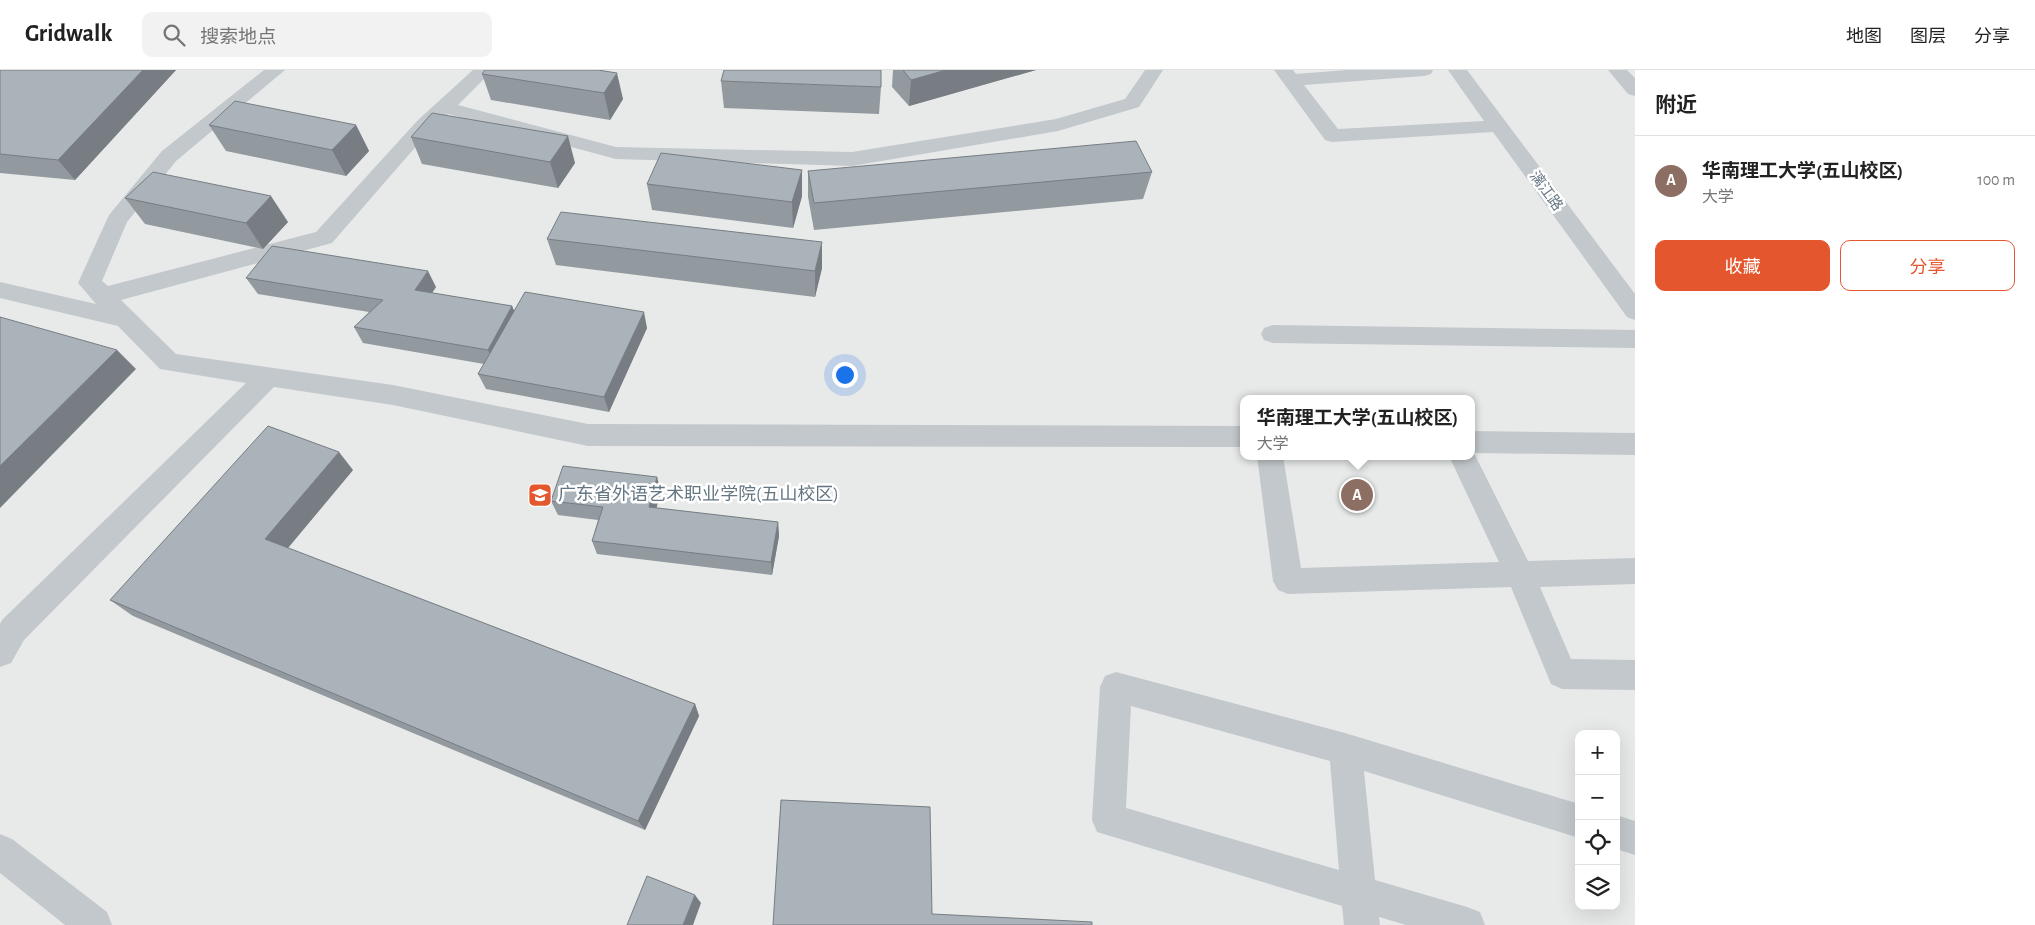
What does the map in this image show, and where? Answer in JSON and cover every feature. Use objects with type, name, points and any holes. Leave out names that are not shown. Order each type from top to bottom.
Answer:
[{"type":"street","points":[[276,70],[169,156],[117,220],[90,282],[169,362],[393,395],[588,435],[1240,437]]},
{"type":"street","points":[[103,296],[324,238],[425,124],[484,70]]},
{"type":"street","points":[[444,107],[616,153],[852,159],[1058,125],[1132,103],[1154,70]]},
{"type":"street","points":[[1286,75],[1424,70]]},
{"type":"street","name":"漓江路","points":[[1456,70],[1635,311]]},
{"type":"street","points":[[1617,70],[1635,90]]},
{"type":"street","points":[[1286,75],[1332,136],[1498,126]]},
{"type":"street","points":[[0,290],[126,319]]},
{"type":"street","points":[[1273,334],[1635,339]]},
{"type":"street","points":[[0,653],[13,630],[268,377]]},
{"type":"street","points":[[1475,442],[1635,444]]},
{"type":"street","points":[[1271,460],[1288,581],[1635,572]]},
{"type":"street","points":[[1464,460],[1520,575],[1562,674],[1635,675]]},
{"type":"street","points":[[1467,925],[1361,910],[1108,820],[1116,687],[1345,749],[1576,820]]},
{"type":"street","points":[[1345,749],[1361,910]]},
{"type":"street","points":[[1620,833],[1635,838]]},
{"type":"street","points":[[0,851],[94,925]]},
{"type":"shaded area","name":"广东省外语艺术职业学院(五山校区)","points":[[0,70],[1635,70],[1635,925],[0,925]]},
{"type":"building","points":[[0,70],[143,70],[58,160],[0,154]]},
{"type":"building","points":[[485,70],[598,70],[617,73],[604,93],[482,74]]},
{"type":"building","points":[[724,70],[881,70],[881,87],[721,81]]},
{"type":"building","points":[[903,70],[946,70],[911,80]]},
{"type":"building","points":[[235,101],[356,125],[332,150],[209,125]]},
{"type":"building","points":[[432,113],[568,136],[550,162],[411,137]]},
{"type":"building","points":[[1136,141],[1152,172],[814,203],[808,171]]},
{"type":"building","points":[[661,153],[802,170],[792,202],[647,184]]},
{"type":"building","points":[[153,172],[271,196],[246,223],[125,198]]},
{"type":"building","points":[[561,212],[822,242],[815,271],[547,239]]},
{"type":"building","points":[[272,246],[428,271],[415,290],[512,306],[488,350],[354,327],[383,300],[246,278]]},
{"type":"building","points":[[525,292],[644,312],[604,397],[478,374]]},
{"type":"building","points":[[0,317],[117,350],[0,466]]},
{"type":"building","points":[[268,426],[339,452],[265,539],[695,704],[638,821],[110,600]]},
{"type":"building","points":[[563,466],[657,477],[649,507],[778,522],[771,562],[592,541],[603,507],[551,501]]},
{"type":"building","points":[[781,800],[930,807],[932,914],[1092,922],[1092,925],[773,925]]},
{"type":"building","points":[[647,876],[695,895],[683,925],[627,925]]},
{"type":"place","name":"广东省外语艺术职业学院(五山校区)","points":[[540,495]]},
{"type":"place","name":"华南理工大学(五山校区)","points":[[1357,495]]}]
